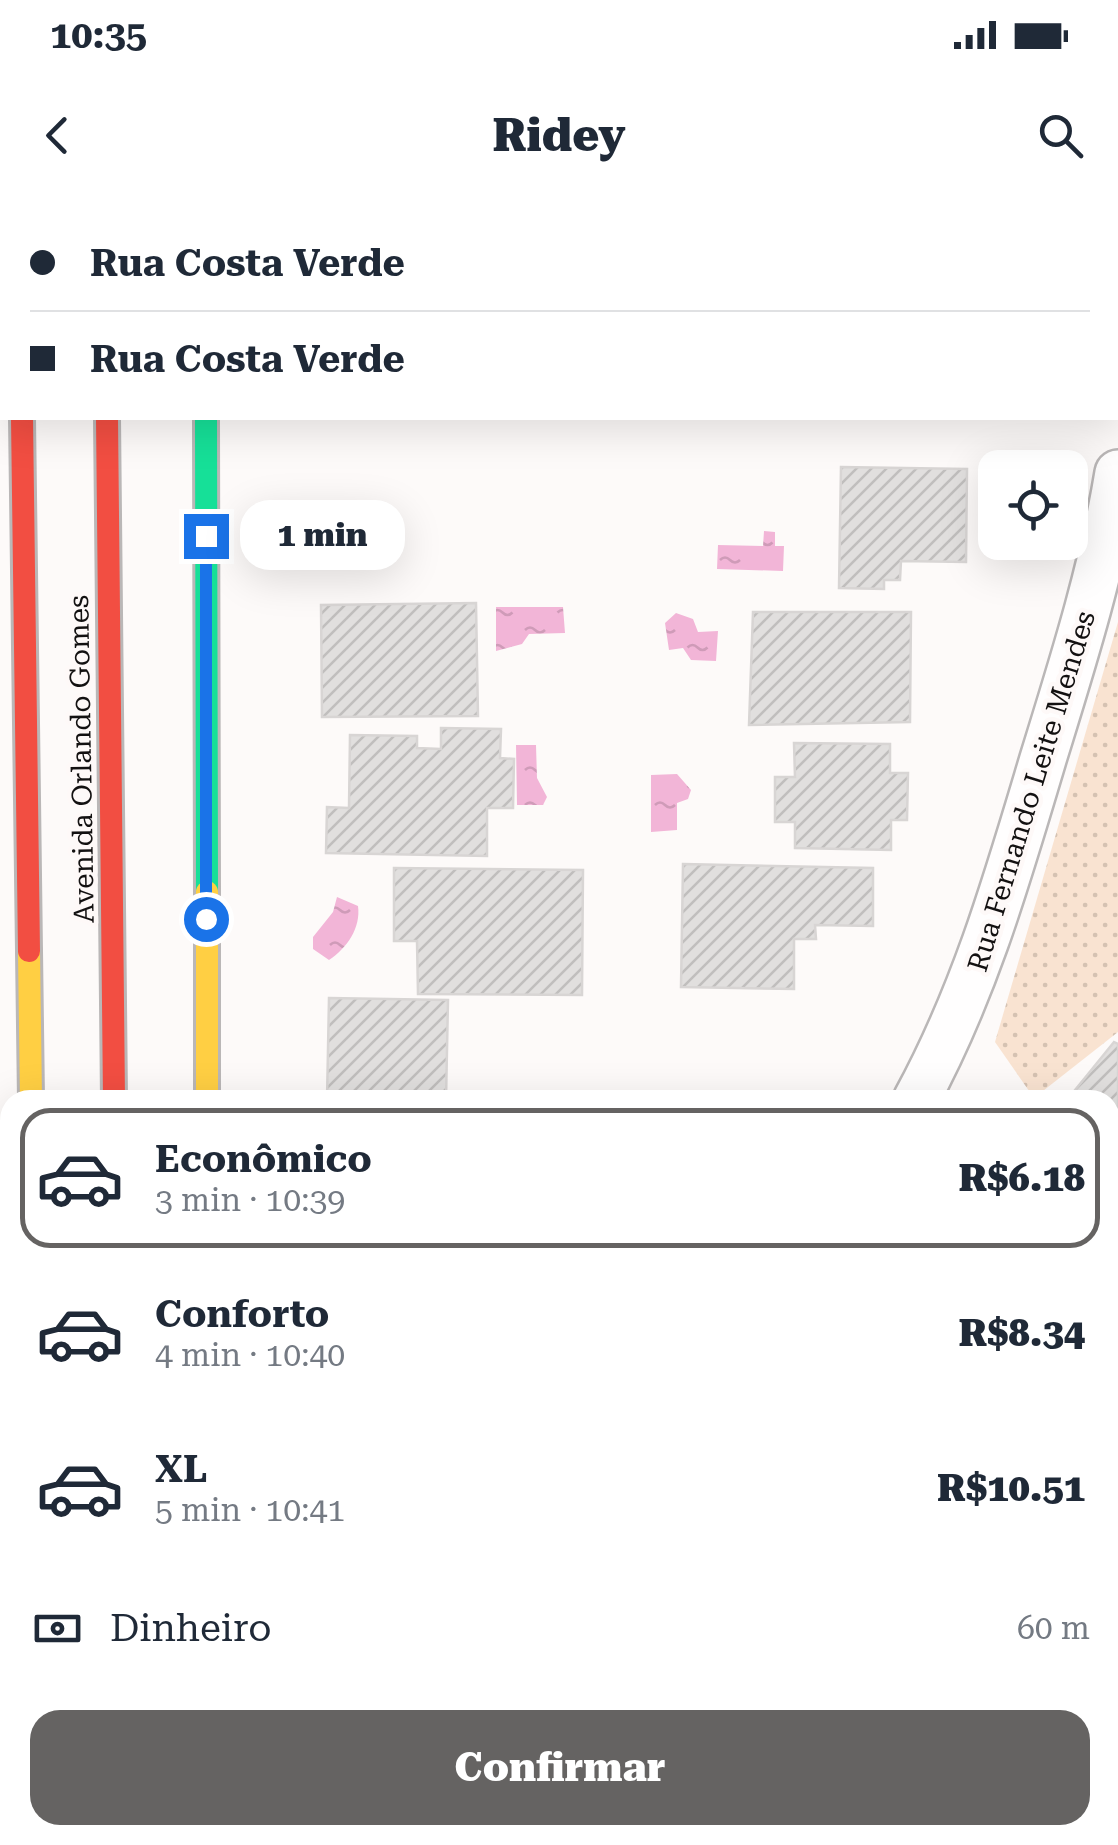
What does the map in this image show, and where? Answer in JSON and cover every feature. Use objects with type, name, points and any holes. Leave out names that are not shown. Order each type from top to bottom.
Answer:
[{"type":"main road","name":"Avenida Orlando Gomes","points":[[22,420],[30,1090]]},
{"type":"main road","name":"Avenida Orlando Gomes","points":[[107,420],[114,1090]]},
{"type":"main road","points":[[206,420],[207,1090]]},
{"type":"street","name":"Rua Fernando Leite Mendes","points":[[921,1090],[960,1012],[995,921],[1114,528],[1118,473]]},
{"type":"lane","points":[[0,791],[28,788]]},
{"type":"shaded area","points":[[1118,622],[1118,1032],[1044,1090],[1028,1090],[995,1042]]},
{"type":"water","points":[[764,531],[775,532],[775,546],[784,546],[783,571],[717,569],[718,545],[763,546]]},
{"type":"water","points":[[496,607],[563,607],[565,633],[529,634],[522,644],[496,651]]},
{"type":"water","points":[[676,613],[693,619],[698,632],[718,631],[716,661],[691,660],[683,648],[669,650],[665,623]]},
{"type":"water","points":[[516,745],[536,745],[537,778],[547,797],[543,805],[517,805]]},
{"type":"water","points":[[677,774],[691,790],[688,799],[677,803],[677,830],[651,832],[651,775]]},
{"type":"water","points":[[337,897],[358,906],[357,922],[342,950],[329,960],[313,949],[313,937],[333,912]]},
{"type":"building","points":[[841,467],[967,469],[966,562],[901,561],[900,580],[884,580],[884,589],[839,588]]},
{"type":"building","points":[[476,603],[478,716],[322,717],[321,605]]},
{"type":"building","points":[[753,612],[911,612],[910,722],[749,725]]},
{"type":"building","points":[[441,728],[501,729],[500,758],[514,759],[513,808],[487,808],[487,856],[326,853],[327,807],[349,808],[350,735],[417,736],[417,748],[441,749]]},
{"type":"building","points":[[794,743],[890,744],[890,773],[908,773],[907,820],[891,820],[891,850],[795,848],[795,822],[775,822],[775,777],[795,777]]},
{"type":"building","points":[[683,864],[873,868],[873,926],[815,925],[816,939],[794,939],[794,989],[681,987]]},
{"type":"building","points":[[394,868],[583,870],[582,995],[418,994],[417,941],[394,941]]},
{"type":"building","points":[[329,998],[448,1000],[446,1090],[327,1090]]},
{"type":"building","points":[[1114,1042],[1118,1044],[1118,1090],[1075,1090]]},
{"type":"traffic: fast","points":[[206,420],[207,892]]},
{"type":"traffic: slow","points":[[207,892],[207,1090]]},
{"type":"traffic: slow","points":[[29,951],[31,1090]]},
{"type":"traffic: jam","points":[[22,420],[29,951]]},
{"type":"traffic: jam","points":[[107,420],[114,1090]]},
{"type":"route","points":[[206,536],[206,919]]}]
